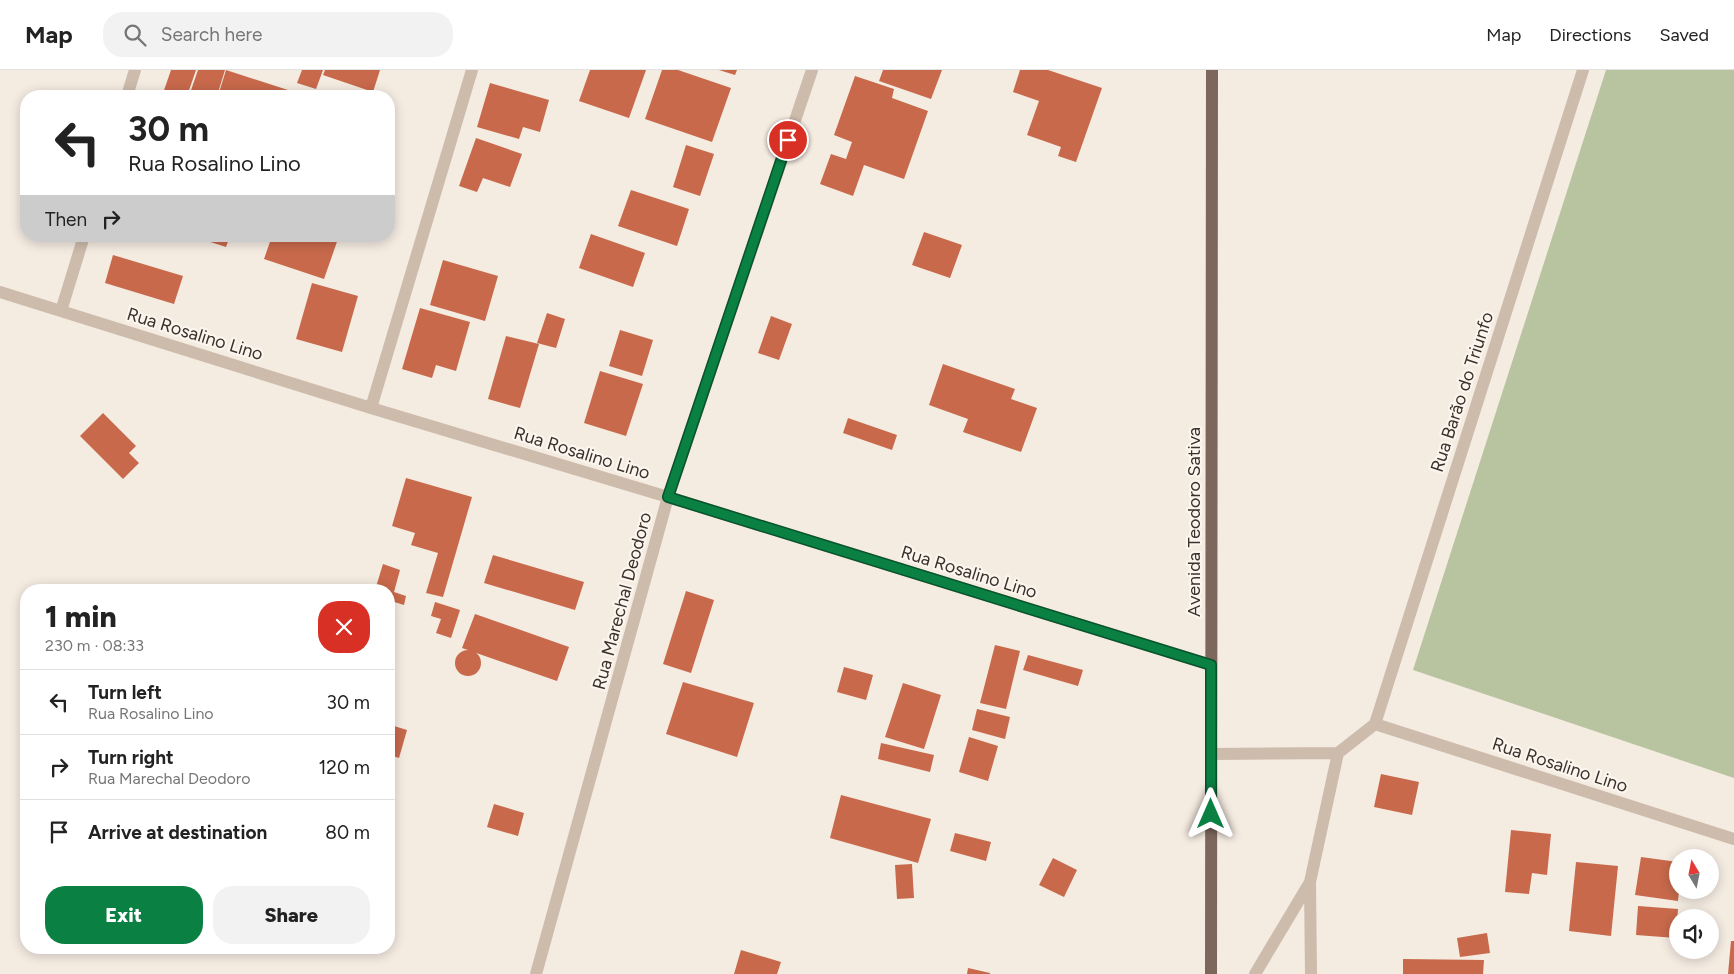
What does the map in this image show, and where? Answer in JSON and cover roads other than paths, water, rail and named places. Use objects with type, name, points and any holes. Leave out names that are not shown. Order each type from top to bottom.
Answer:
[{"type":"main road","name":"Avenida Teodoro Sativa","points":[[1211,974],[1212,70]]},
{"type":"street","points":[[129,90],[135,70]]},
{"type":"street","points":[[371,408],[472,70]]},
{"type":"street","name":"Rua Marechal Deodoro","points":[[536,974],[668,497],[812,70]]},
{"type":"street","name":"Rua Barão do Triunfo","points":[[1375,724],[1583,70]]},
{"type":"street","points":[[61,311],[82,242]]},
{"type":"street","name":"Rua Rosalino Lino","points":[[0,292],[371,408],[668,497],[1211,665]]},
{"type":"street","points":[[1211,754],[1338,753],[1375,724]]},
{"type":"street","name":"Rua Rosalino Lino","points":[[1375,724],[1734,839]]},
{"type":"street","points":[[1311,974],[1310,882],[1338,753]]},
{"type":"street","points":[[1254,974],[1310,882]]}]
